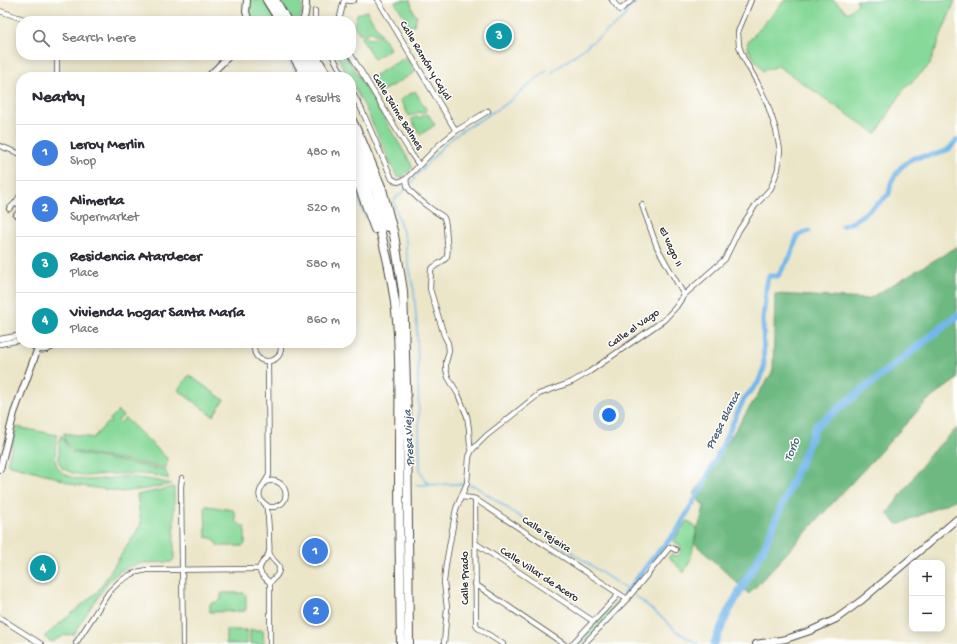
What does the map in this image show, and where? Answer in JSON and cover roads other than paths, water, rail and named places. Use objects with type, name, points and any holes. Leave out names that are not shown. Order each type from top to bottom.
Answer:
[{"type":"highway","points":[[267,0],[277,16]]},
{"type":"highway","points":[[275,0],[285,16]]},
{"type":"highway","points":[[296,60],[303,72]]},
{"type":"highway","points":[[303,60],[310,72]]},
{"type":"highway","points":[[311,60],[318,72]]},
{"type":"highway","points":[[318,60],[325,72]]},
{"type":"highway","points":[[356,129],[382,189],[401,272],[403,291],[407,417],[409,644]]},
{"type":"highway","points":[[356,145],[376,191],[389,236],[400,291],[404,322]]},
{"type":"highway","points":[[356,161],[376,215],[394,292],[397,322],[401,644]]},
{"type":"highway","points":[[356,178],[382,256],[392,307],[398,353]]},
{"type":"street","points":[[247,0],[246,12],[248,16]]},
{"type":"street","points":[[305,16],[306,0]]},
{"type":"street","points":[[306,8],[312,0]]},
{"type":"street","points":[[340,16],[344,0],[354,0]]},
{"type":"street","name":"Calle Ramón y Cajal","points":[[378,0],[456,131]]},
{"type":"street","points":[[612,0],[620,10],[632,0]]},
{"type":"street","name":"Calle el Vago","points":[[472,450],[486,436],[539,394],[572,382],[589,372],[664,320],[684,296],[725,259],[739,230],[755,206],[771,188],[778,169],[780,150],[776,130],[767,104],[739,46],[738,32],[751,0]]},
{"type":"street","points":[[315,11],[315,16]]},
{"type":"street","points":[[0,12],[16,17]]},
{"type":"street","points":[[56,60],[57,72]]},
{"type":"street","points":[[213,72],[225,60]]},
{"type":"street","points":[[335,60],[341,72]]},
{"type":"street","name":"Calle Jaime Balmes","points":[[354,60],[419,165],[440,144],[456,131],[488,111]]},
{"type":"street","points":[[356,99],[392,179],[398,182],[406,179],[419,165]]},
{"type":"street","points":[[0,146],[16,152]]},
{"type":"street","points":[[406,179],[408,188],[426,205],[444,218],[448,252],[443,262],[431,269],[430,289],[444,335],[448,343],[449,351],[446,362],[446,370],[467,416],[470,446],[472,450],[469,457],[466,485],[456,510],[446,564],[444,582],[447,608],[444,644]]},
{"type":"street","points":[[9,209],[16,202]]},
{"type":"street","name":"El vago II","points":[[642,205],[658,247],[684,296]]},
{"type":"street","points":[[0,339],[16,336]]},
{"type":"street","points":[[0,344],[16,341]]},
{"type":"street","points":[[0,469],[14,413],[38,348],[49,348]]},
{"type":"street","points":[[254,348],[257,357],[261,360],[268,361],[273,360],[279,355],[281,348]]},
{"type":"street","points":[[268,361],[269,475],[261,488],[259,495],[263,503],[266,505],[269,515],[269,552],[272,560]]},
{"type":"street","points":[[269,475],[274,481],[284,487],[286,494],[282,503],[274,507],[269,515]]},
{"type":"street","points":[[182,478],[183,644]]},
{"type":"street","points":[[266,482],[274,481]]},
{"type":"street","name":"Calle Tejeira","points":[[461,497],[475,499],[627,599]]},
{"type":"street","name":"Calle Prado","points":[[475,499],[476,624],[478,628],[503,644]]},
{"type":"street","points":[[266,505],[274,507]]},
{"type":"street","points":[[756,644],[786,639],[810,631],[836,619],[862,600],[957,519]]},
{"type":"street","name":"Calle Villar de Acero","points":[[475,543],[593,621]]},
{"type":"street","points":[[584,644],[627,599],[670,547],[676,550]]},
{"type":"street","points":[[269,552],[260,569],[262,575],[268,581],[270,644]]},
{"type":"street","points":[[266,560],[272,560],[277,563],[279,569],[278,575],[268,581]]},
{"type":"street","points":[[76,643],[109,592],[119,582],[137,572],[147,570],[260,569]]},
{"type":"street","points":[[475,584],[564,644]]},
{"type":"street","points":[[572,644],[619,594]]},
{"type":"street","points":[[0,618],[42,644]]},
{"type":"waterway","points":[[551,73],[623,19],[628,10],[638,0]]},
{"type":"waterway","name":"Presa Vieja","points":[[288,60],[296,72]]},
{"type":"waterway","points":[[417,175],[446,143],[460,132],[506,104],[547,70]]},
{"type":"waterway","name":"Presa Blanca","points":[[842,226],[853,222],[889,194],[891,182],[900,168],[913,158],[937,154],[949,149],[957,140]]},
{"type":"waterway","name":"Presa Vieja","points":[[415,178],[395,199],[394,202],[406,241],[406,250],[414,291],[417,328],[420,469],[425,481],[432,485]]},
{"type":"waterway","name":"Presa Vieja","points":[[356,191],[365,217]]},
{"type":"waterway","name":"Presa Blanca","points":[[625,594],[678,529],[701,489],[744,399],[758,383],[764,368],[763,319],[767,281],[769,276],[778,276],[790,257],[798,235],[809,231]]},
{"type":"waterway","name":"Torío","points":[[714,644],[727,614],[763,550],[816,426],[957,316]]},
{"type":"waterway","name":"Presa Vieja","points":[[416,485],[461,484],[475,486],[627,590]]},
{"type":"waterway","name":"Presa Vieja","points":[[634,595],[676,631],[698,644]]},
{"type":"place","name":"Residencia Atardecer","points":[[499,36]]},
{"type":"place","name":"Leroy Merlin","points":[[315,551]]},
{"type":"place","name":"Vivienda hogar Santa María","points":[[43,568]]},
{"type":"place","name":"Alimerka","points":[[316,611]]}]
